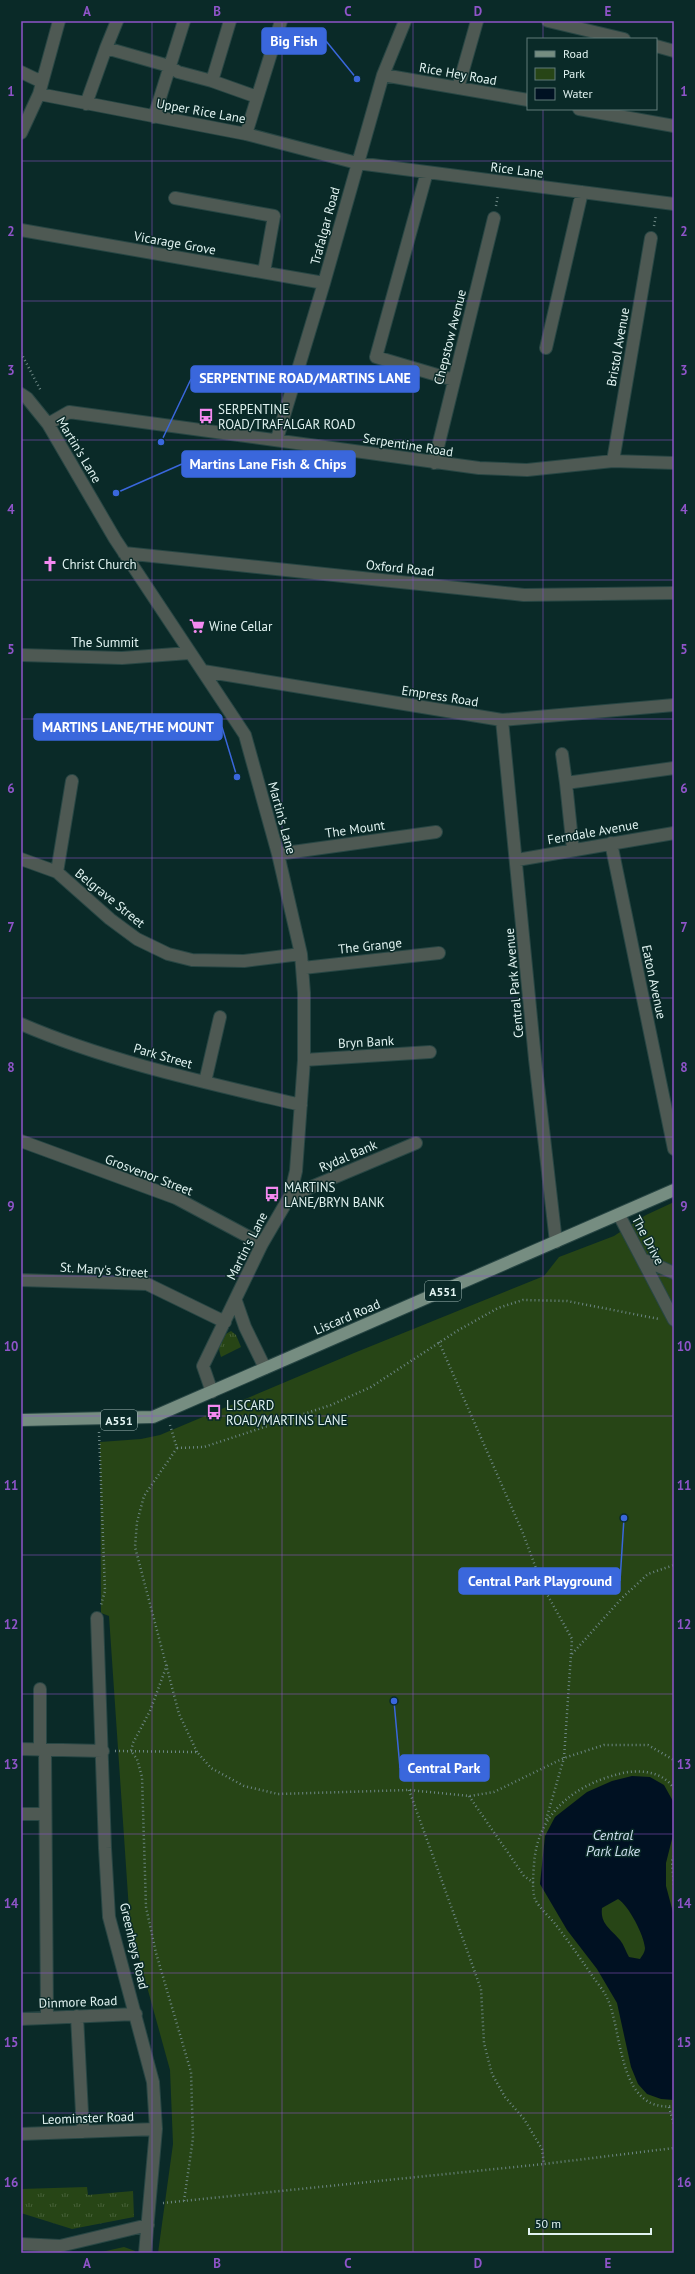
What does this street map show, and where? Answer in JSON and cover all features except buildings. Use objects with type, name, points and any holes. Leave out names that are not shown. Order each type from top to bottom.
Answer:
[{"type":"main road","name":"Liscard Road","points":[[21,1420],[153,1418],[674,1190]]},
{"type":"street","points":[[21,133],[40,88],[59,21]]},
{"type":"street","points":[[86,104],[117,21]]},
{"type":"street","points":[[154,117],[184,21]]},
{"type":"street","points":[[212,81],[230,21]]},
{"type":"street","points":[[246,134],[281,21]]},
{"type":"street","name":"Trafalgar Road","points":[[277,439],[324,283],[382,75],[405,21]]},
{"type":"street","points":[[458,88],[478,21]]},
{"type":"street","points":[[548,21],[620,38]]},
{"type":"street","points":[[657,46],[674,51]]},
{"type":"street","points":[[106,48],[170,66],[178,72],[212,81],[257,97]]},
{"type":"street","name":"Upper Rice Lane","points":[[21,72],[40,88],[86,104],[246,134],[357,163]]},
{"type":"street","name":"Rice Hey Road","points":[[382,75],[527,100]]},
{"type":"street","points":[[585,110],[674,126]]},
{"type":"street","name":"Rice Lane","points":[[357,163],[674,204]]},
{"type":"street","points":[[427,172],[376,357],[454,380]]},
{"type":"street","points":[[546,348],[582,192]]},
{"type":"street","points":[[175,198],[274,216],[264,272]]},
{"type":"street","name":"Chepstow Avenue","points":[[434,464],[494,218]]},
{"type":"street","name":"Vicarage Grove","points":[[21,230],[324,283]]},
{"type":"street","name":"Bristol Avenue","points":[[613,461],[651,238]]},
{"type":"street","name":"Martin's Lane","points":[[21,394],[27,398],[48,424],[124,553],[245,736],[278,854],[301,954],[303,968],[304,1060],[296,1171],[290,1196],[262,1244],[236,1301],[203,1366],[212,1392]]},
{"type":"street","name":"Serpentine Road","points":[[48,424],[69,412],[277,439],[434,464],[479,468],[527,470],[613,461],[674,463]]},
{"type":"street","name":"Oxford Road","points":[[124,553],[524,595],[674,593]]},
{"type":"street","name":"The Summit","points":[[21,655],[122,658],[189,653]]},
{"type":"street","name":"Empress Road","points":[[203,671],[502,720],[674,705]]},
{"type":"street","name":"Central Park Avenue","points":[[502,720],[517,860],[535,1059],[556,1242]]},
{"type":"street","points":[[562,754],[573,850]]},
{"type":"street","points":[[566,783],[674,768]]},
{"type":"street","points":[[57,872],[72,781]]},
{"type":"street","name":"The Mount","points":[[278,854],[436,832]]},
{"type":"street","name":"Ferndale Avenue","points":[[517,860],[674,833]]},
{"type":"street","name":"Eaton Avenue","points":[[611,843],[674,1149]]},
{"type":"street","name":"Belgrave Street","points":[[21,859],[57,872],[110,919],[137,939],[168,954],[192,960],[244,961],[301,954]]},
{"type":"street","name":"The Grange","points":[[303,968],[439,953]]},
{"type":"street","points":[[205,1082],[220,1017]]},
{"type":"street","name":"Park Street","points":[[21,1024],[59,1040],[205,1082],[301,1104]]},
{"type":"street","name":"Bryn Bank","points":[[304,1060],[430,1052]]},
{"type":"street","name":"Grosvenor Street","points":[[21,1141],[176,1198],[262,1244]]},
{"type":"street","name":"Rydal Bank","points":[[290,1196],[416,1143]]},
{"type":"street","name":"The Drive","points":[[619,1215],[673,1318]]},
{"type":"street","points":[[642,1259],[674,1273]]},
{"type":"street","name":"St. Mary's Street","points":[[21,1280],[147,1284],[225,1322]]},
{"type":"street","name":"Martin's Lane","points":[[236,1301],[245,1327],[265,1368]]},
{"type":"street","name":"Greenheys Road","points":[[97,1618],[103,1751],[105,1848],[110,1917],[153,2082],[156,2129],[145,2253]]},
{"type":"street","points":[[40,1689],[45,1814],[48,2017]]},
{"type":"street","points":[[21,1749],[103,1751]]},
{"type":"street","points":[[21,1814],[45,1814]]},
{"type":"street","name":"Dinmore Road","points":[[21,2018],[136,2014]]},
{"type":"street","points":[[77,2016],[83,2132]]},
{"type":"street","name":"Leominster Road","points":[[21,2134],[156,2129]]},
{"type":"street","points":[[21,2244],[60,2246],[148,2225]]},
{"type":"path","points":[[494,218],[501,182]]},
{"type":"path","points":[[651,238],[658,202]]},
{"type":"path","points":[[21,354],[42,393]]},
{"type":"path","points":[[177,1448],[204,1447],[331,1405],[371,1387],[439,1342],[498,1308],[523,1300],[566,1301],[664,1320],[673,1318]]},
{"type":"path","points":[[439,1342],[522,1531],[543,1587],[572,1639],[564,1758],[534,1856],[535,1898],[571,1944],[608,1999],[628,2076],[634,2090],[646,2101],[669,2107],[674,2106]]},
{"type":"path","points":[[165,1412],[177,1448]]},
{"type":"path","points":[[97,1618],[105,1590],[98,1420]]},
{"type":"path","points":[[177,1448],[144,1496],[137,1522],[135,1547],[179,1714],[197,1752],[211,1768],[244,1786],[278,1794],[409,1790],[469,1796],[494,1792],[532,1776],[564,1758],[604,1745],[648,1745],[674,1760]]},
{"type":"path","points":[[572,1654],[622,1598],[648,1574],[674,1565]]},
{"type":"path","points":[[131,1751],[133,1743],[150,1711],[167,1665]]},
{"type":"path","points":[[125,1751],[197,1752]]},
{"type":"path","points":[[131,1751],[137,1759],[142,1777],[146,1907],[156,1953],[191,2072],[193,2138],[184,2201]]},
{"type":"path","points":[[546,1820],[557,1806],[582,1788],[611,1776],[634,1771],[660,1775],[672,1783],[674,1789]]},
{"type":"path","points":[[409,1790],[481,1989],[484,2043],[492,2074],[505,2097],[524,2119],[542,2149],[544,2164]]},
{"type":"path","points":[[469,1796],[524,1876],[534,1883]]},
{"type":"path","points":[[674,1856],[672,1861],[674,1887]]},
{"type":"path","points":[[669,2107],[674,2125]]},
{"type":"path","points":[[149,2204],[544,2164],[674,2148]]},
{"type":"green space","points":[[674,1202],[674,2253],[158,2253],[173,2144],[170,2070],[130,1925],[109,1616],[101,1613],[100,1442],[141,1439],[160,1435],[354,1353],[544,1276],[559,1257],[614,1236],[646,1215]]},
{"type":"green space","points":[[231,1331],[236,1335],[241,1347],[221,1357],[219,1345],[221,1339]]},
{"type":"green space","points":[[87,2187],[88,2195],[133,2191],[134,2217],[72,2229],[21,2213],[21,2189]]},
{"type":"green space","points":[[124,2247],[135,2251],[135,2253],[97,2253]]},
{"type":"water","name":"Central Park Lake","points":[[632,1776],[650,1777],[664,1785],[674,1803],[674,1831],[666,1863],[666,1886],[674,1916],[674,2100],[661,2099],[647,2094],[638,2084],[631,2067],[617,2003],[597,1969],[567,1930],[540,1884],[545,1836],[555,1817],[587,1792],[612,1781]],"holes":[[[618,1899],[635,1921],[644,1942],[645,1949],[640,1959],[629,1957],[617,1936],[604,1922],[602,1908]]]},
{"type":"place","name":"Big Fish","points":[[357,79]]},
{"type":"place","name":"SERPENTINE ROAD/TRAFALGAR ROAD","points":[[206,416]]},
{"type":"place","name":"SERPENTINE ROAD/MARTINS LANE","points":[[161,442]]},
{"type":"place","name":"Martins Lane Fish & Chips","points":[[116,493]]},
{"type":"place","name":"Christ Church","points":[[50,564]]},
{"type":"place","name":"Wine Cellar","points":[[197,626]]},
{"type":"place","name":"MARTINS LANE/THE MOUNT","points":[[237,777]]},
{"type":"place","name":"MARTINS LANE/BRYN BANK","points":[[272,1194]]},
{"type":"place","name":"LISCARD ROAD/MARTINS LANE","points":[[214,1412]]},
{"type":"place","name":"Central Park Playground","points":[[624,1518]]},
{"type":"place","name":"Central Park","points":[[394,1701]]}]
